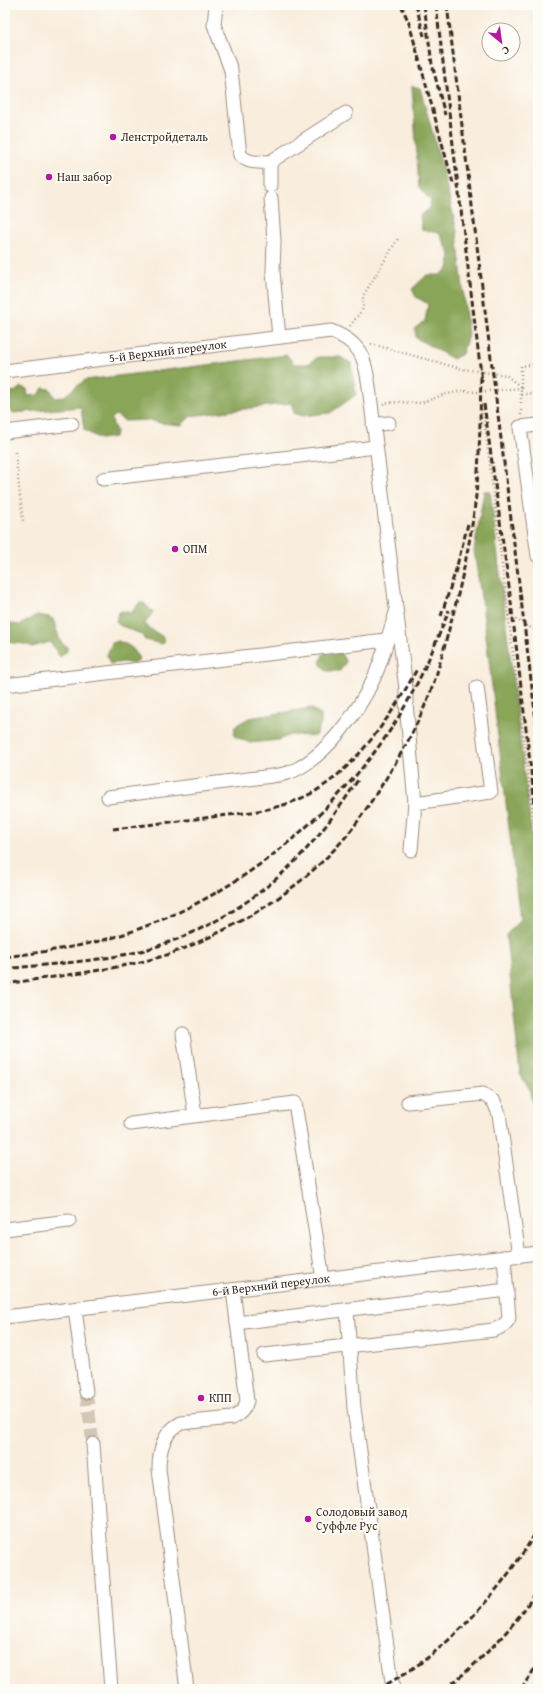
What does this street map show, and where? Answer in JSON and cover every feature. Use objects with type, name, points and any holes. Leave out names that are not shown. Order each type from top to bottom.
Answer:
[{"type":"street","points":[[216,5],[214,25],[231,70],[240,155],[245,160],[252,162],[270,162],[346,113]]},
{"type":"street","points":[[270,162],[270,192],[274,241],[273,272],[280,338]]},
{"type":"street","points":[[342,336],[359,350],[364,359],[371,405],[406,689],[415,802],[411,850]]},
{"type":"street","name":"5-й Верхний переулок","points":[[5,371],[280,338],[342,336]]},
{"type":"street","points":[[373,425],[389,422]]},
{"type":"street","points":[[5,432],[72,424]]},
{"type":"street","points":[[538,424],[520,427],[538,556]]},
{"type":"street","points":[[103,479],[376,448]]},
{"type":"street","points":[[108,797],[272,776],[292,771],[308,763],[328,744],[347,722],[361,702],[373,680],[397,610]]},
{"type":"street","points":[[5,685],[386,640]]},
{"type":"street","points":[[415,802],[491,792],[477,687]]},
{"type":"street","points":[[183,1034],[196,1116]]},
{"type":"street","points":[[408,1102],[484,1094],[494,1102],[499,1114],[511,1210],[519,1256]]},
{"type":"street","points":[[131,1124],[295,1103],[323,1279]]},
{"type":"street","points":[[5,1229],[69,1221]]},
{"type":"street","name":"6-й Верхний переулок","points":[[5,1317],[538,1253]]},
{"type":"street","points":[[264,1355],[494,1330],[506,1323],[509,1318],[504,1257]]},
{"type":"street","points":[[187,1689],[159,1469],[159,1456],[162,1444],[175,1426],[181,1423],[232,1418],[239,1415],[246,1406],[247,1401],[233,1290]]},
{"type":"street","points":[[238,1323],[347,1311],[507,1290]]},
{"type":"street","points":[[75,1309],[86,1392]]},
{"type":"street","points":[[347,1311],[355,1416],[393,1689]]},
{"type":"street","points":[[93,1444],[111,1689]]},
{"type":"path","points":[[399,237],[364,296],[363,309],[342,336],[462,369],[506,375],[522,388]]},
{"type":"path","points":[[520,427],[522,395],[521,366],[538,364]]},
{"type":"path","points":[[371,405],[398,402],[421,403],[443,395],[462,391],[476,392],[522,388]]},
{"type":"path","points":[[522,395],[538,392]]},
{"type":"path","points":[[483,409],[538,858]]},
{"type":"path","points":[[15,452],[23,521]]},
{"type":"path","points":[[508,614],[538,632]]},
{"type":"green space","points":[[412,86],[420,88],[442,166],[457,232],[468,335],[462,354],[453,359],[416,338],[415,328],[425,321],[428,304],[416,297],[412,289],[427,275],[440,275],[448,269],[450,254],[439,233],[422,230],[420,215],[428,210],[431,201],[419,187]]},
{"type":"green space","points":[[287,355],[294,364],[308,364],[318,357],[340,357],[351,363],[356,395],[330,413],[303,416],[294,413],[291,403],[191,416],[182,425],[160,423],[149,420],[125,421],[116,415],[111,419],[116,431],[115,437],[100,439],[84,430],[81,407],[13,413],[5,406],[5,391],[7,389],[14,392],[21,387],[27,389],[28,396],[39,395],[43,388],[50,389],[55,398],[63,397],[85,380]]},
{"type":"green space","points":[[484,491],[490,491],[538,887],[538,1125],[529,1089],[520,1074],[506,935],[520,920],[482,603],[474,551]]},
{"type":"green space","points":[[139,603],[144,603],[153,612],[145,623],[149,628],[163,637],[164,643],[161,644],[145,640],[141,634],[119,625],[116,621],[118,613],[122,611],[131,613]]},
{"type":"green space","points":[[37,615],[53,619],[60,641],[67,647],[67,651],[60,657],[50,642],[32,647],[5,640],[5,623],[20,625]]},
{"type":"green space","points":[[118,641],[132,648],[139,661],[133,664],[123,662],[110,664],[107,655],[112,643]]},
{"type":"green space","points":[[340,652],[346,662],[340,671],[326,671],[320,663],[323,654]]},
{"type":"green space","points":[[311,708],[321,715],[321,723],[315,736],[290,735],[279,740],[250,743],[234,736],[235,726],[249,718]]},
{"type":"tunnel","points":[[86,1392],[93,1444]]},
{"type":"railway","points":[[401,5],[409,23],[453,183]]},
{"type":"railway","points":[[416,5],[424,36]]},
{"type":"railway","points":[[424,5],[432,64],[445,115]]},
{"type":"railway","points":[[436,5],[482,382]]},
{"type":"railway","points":[[447,5],[538,736]]},
{"type":"railway","points":[[5,984],[122,966],[168,955],[183,949],[238,923],[273,902],[320,864],[353,828],[385,780],[412,733],[424,708],[440,664],[455,607],[472,523],[476,495],[480,436],[481,377]]},
{"type":"railway","points":[[484,404],[510,594],[538,830]]},
{"type":"railway","points":[[441,616],[455,573],[468,524]]},
{"type":"railway","points":[[5,957],[90,943],[118,936],[157,922],[195,904],[231,884],[265,860],[298,834],[328,806],[356,775],[382,742],[402,711],[420,678],[449,610]]},
{"type":"railway","points":[[113,829],[259,811],[293,802],[304,797],[321,787],[354,759],[383,724],[417,669]]},
{"type":"railway","points":[[5,969],[88,960],[137,952],[182,937],[225,916],[264,889],[299,857],[323,829],[358,780]]},
{"type":"railway","points":[[379,1689],[424,1661],[452,1637],[480,1609],[517,1562],[538,1529]]},
{"type":"railway","points":[[445,1689],[496,1643],[508,1630],[538,1589]]},
{"type":"railway","points":[[521,1689],[538,1664]]},
{"type":"place","name":"Ленстройдеталь","points":[[113,137]]},
{"type":"place","name":"Наш забор","points":[[49,177]]},
{"type":"place","name":"ОПМ","points":[[175,549]]},
{"type":"place","name":"КПП","points":[[201,1398]]},
{"type":"place","name":"Солодовый завод Суффле Рус","points":[[308,1519]]}]
